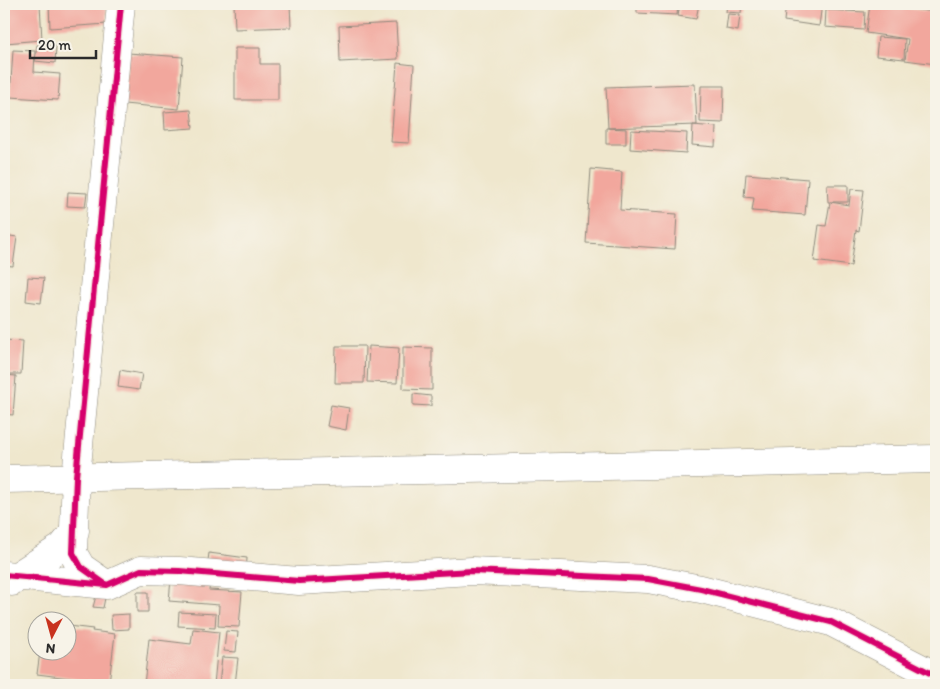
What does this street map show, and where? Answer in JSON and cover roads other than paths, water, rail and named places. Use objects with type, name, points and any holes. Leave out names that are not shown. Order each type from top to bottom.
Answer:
[{"type":"main road","points":[[107,585],[81,567],[73,553],[76,478],[121,4]]},
{"type":"main road","points":[[4,479],[936,459]]},
{"type":"main road","points":[[8,582],[62,547],[75,532]]},
{"type":"main road","points":[[8,582],[107,585],[141,570],[179,571],[299,581],[472,571],[648,579],[701,589],[831,622],[936,676]]}]
